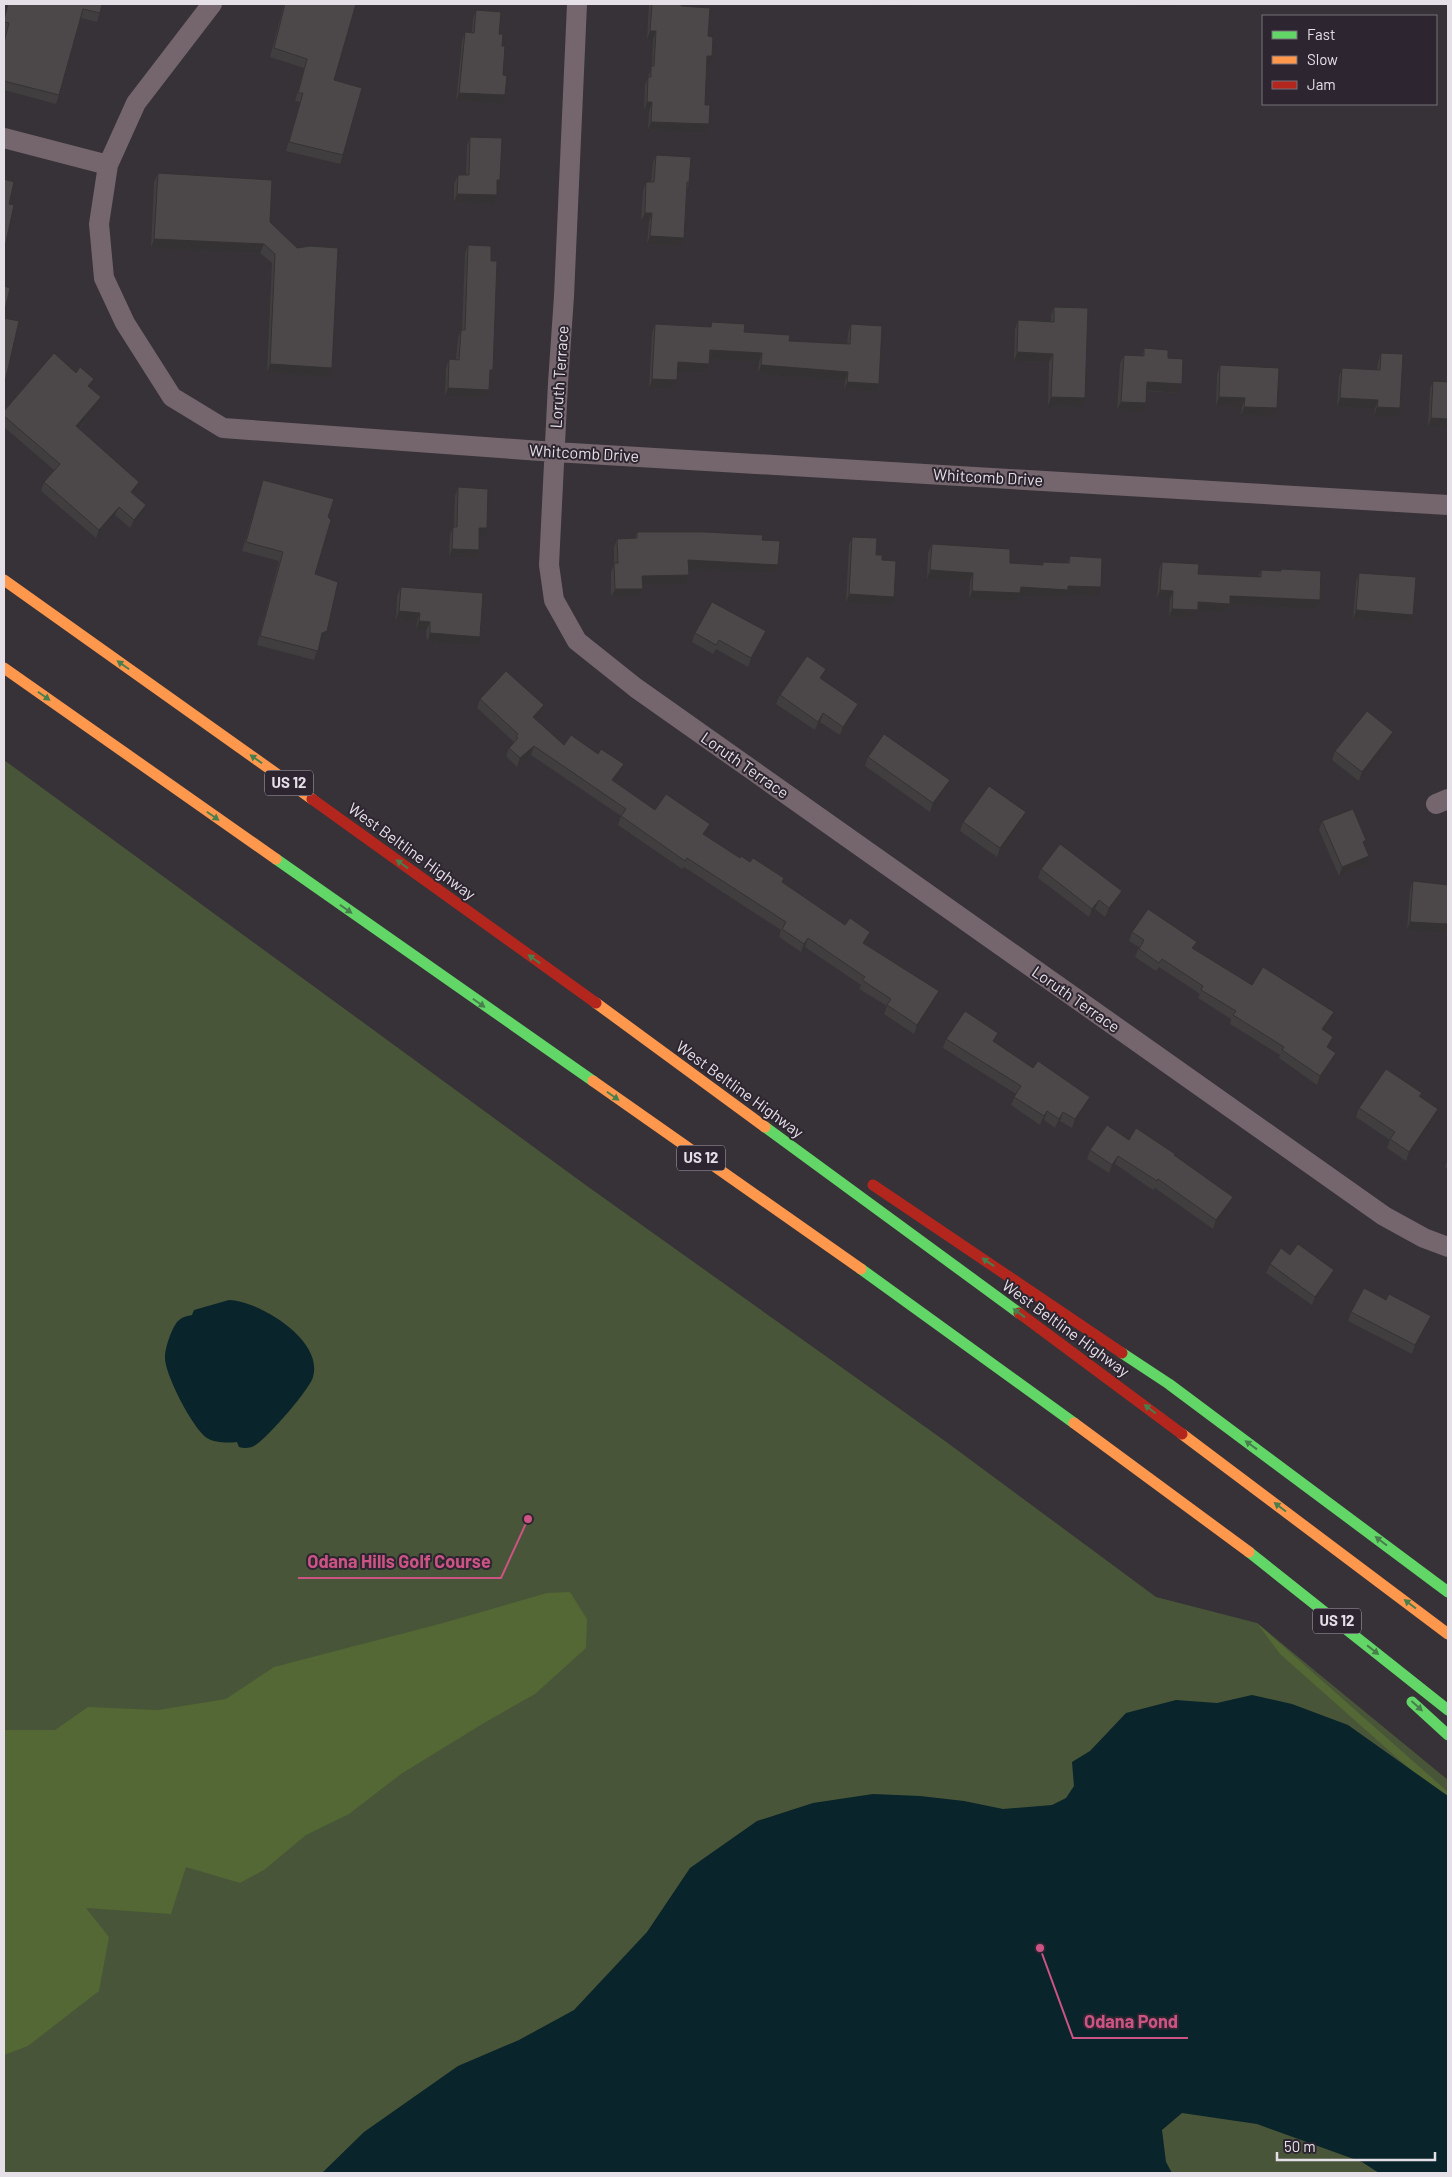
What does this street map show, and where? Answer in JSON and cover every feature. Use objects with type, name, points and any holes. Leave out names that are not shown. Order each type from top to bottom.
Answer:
[{"type":"highway","name":"West Beltline Highway","points":[[4,580],[573,987],[1066,1347],[1448,1634]]},
{"type":"highway","name":"US 12","points":[[4,668],[876,1280],[1225,1533],[1448,1710]]},
{"type":"highway","points":[[573,987],[784,1126]]},
{"type":"highway","points":[[862,1177],[1169,1384],[1448,1592]]},
{"type":"highway","points":[[1225,1533],[1362,1657]]},
{"type":"highway","points":[[1405,1696],[1448,1735]]},
{"type":"street","name":"Whitcomb Drive","points":[[212,4],[136,103],[108,165],[99,224],[104,278],[125,323],[172,397],[224,428],[555,452],[1448,506]]},
{"type":"street","name":"Loruth Terrace","points":[[577,4],[565,286],[549,565],[554,600],[577,641],[636,688],[1384,1216],[1424,1238],[1448,1247]]},
{"type":"street","points":[[4,138],[108,165]]},
{"type":"green space","points":[[4,760],[587,1186],[945,1441],[1156,1597],[1257,1623],[1448,1780],[1448,2173],[4,2173]]},
{"type":"green space","points":[[570,1592],[587,1619],[586,1648],[535,1694],[401,1774],[349,1814],[306,1835],[264,1870],[240,1883],[186,1867],[171,1914],[86,1908],[109,1937],[99,1991],[28,2046],[4,2055],[4,1730],[55,1730],[88,1707],[158,1710],[226,1699],[274,1667],[443,1623],[547,1593]]},
{"type":"green space","points":[[1257,1623],[1448,1792],[1448,1803],[1280,1654]]},
{"type":"water","points":[[229,1300],[256,1307],[286,1325],[309,1350],[314,1363],[313,1377],[297,1402],[262,1440],[248,1448],[239,1447],[237,1442],[214,1441],[201,1433],[180,1400],[166,1365],[165,1353],[173,1328],[178,1321],[192,1315],[194,1310]]},
{"type":"water","points":[[1252,1695],[1292,1704],[1348,1725],[1448,1796],[1448,2173],[1379,2173],[1362,2162],[1257,2124],[1182,2113],[1162,2130],[1166,2162],[1172,2173],[322,2173],[364,2132],[458,2066],[519,2040],[574,2010],[647,1932],[690,1868],[757,1821],[813,1803],[873,1794],[920,1796],[964,1801],[1003,1809],[1052,1805],[1066,1798],[1074,1786],[1072,1762],[1090,1751],[1126,1713],[1176,1700],[1217,1703]]},
{"type":"building","points":[[8,4],[102,4],[100,13],[83,9],[59,95],[4,81],[4,42],[9,23],[4,22],[4,20]]},
{"type":"building","points":[[285,4],[356,4],[334,80],[362,88],[343,155],[289,142],[303,93],[298,93],[307,59],[274,48]]},
{"type":"building","points":[[652,4],[681,4],[681,6],[710,8],[708,36],[713,37],[712,56],[707,56],[705,105],[710,105],[709,124],[651,122],[652,102],[647,102],[648,77],[651,77],[651,66],[654,66],[656,31],[650,31]]},
{"type":"building","points":[[476,10],[501,12],[499,34],[503,34],[502,46],[505,46],[503,75],[507,76],[505,95],[459,93],[465,32],[474,33]]},
{"type":"building","points":[[470,137],[502,138],[500,180],[497,180],[497,195],[457,194],[458,175],[469,175]]},
{"type":"building","points":[[656,155],[691,157],[689,183],[687,182],[684,238],[650,236],[652,213],[645,213],[646,182],[654,182]]},
{"type":"building","points":[[158,173],[272,180],[270,222],[297,248],[310,246],[338,248],[332,368],[270,364],[275,254],[264,244],[154,239]]},
{"type":"building","points":[[4,179],[14,182],[9,204],[14,205],[4,251]]},
{"type":"building","points":[[468,245],[491,246],[491,261],[497,261],[493,370],[490,370],[489,390],[448,388],[449,359],[459,360],[461,330],[465,330]]},
{"type":"building","points":[[4,286],[10,288],[4,314]]},
{"type":"building","points":[[1054,307],[1088,308],[1085,398],[1051,397],[1053,354],[1017,352],[1018,320],[1054,322]]},
{"type":"building","points":[[4,318],[19,321],[4,386]]},
{"type":"building","points":[[712,322],[745,324],[744,332],[790,335],[789,341],[850,344],[851,324],[882,326],[879,384],[847,382],[848,372],[761,365],[762,353],[710,350],[709,364],[678,362],[677,380],[652,379],[655,324],[711,327]]},
{"type":"building","points":[[1144,348],[1168,350],[1168,358],[1183,359],[1182,384],[1147,382],[1146,403],[1121,402],[1124,355],[1144,356]]},
{"type":"building","points":[[54,353],[76,373],[80,367],[94,379],[88,386],[101,397],[76,426],[139,482],[131,492],[146,505],[134,520],[119,507],[99,530],[44,482],[60,464],[4,416],[4,411]]},
{"type":"building","points":[[1381,353],[1403,354],[1400,408],[1377,407],[1378,400],[1340,398],[1342,368],[1380,370]]},
{"type":"building","points":[[1220,365],[1279,368],[1277,408],[1244,407],[1245,398],[1219,397]]},
{"type":"building","points":[[1433,381],[1448,382],[1448,419],[1431,418]]},
{"type":"building","points":[[263,480],[334,499],[328,517],[331,520],[315,574],[338,582],[327,631],[322,633],[318,651],[260,636],[283,552],[246,542]]},
{"type":"building","points":[[458,487],[488,489],[487,528],[479,528],[479,550],[452,549],[453,527],[457,527]]},
{"type":"building","points":[[637,532],[705,532],[763,535],[762,540],[780,541],[778,565],[688,560],[689,575],[642,576],[643,589],[615,589],[614,563],[618,563],[617,539],[637,538]]},
{"type":"building","points":[[852,537],[877,538],[876,555],[882,555],[882,560],[896,561],[894,597],[849,594]]},
{"type":"building","points":[[932,544],[1010,549],[1010,563],[1043,565],[1043,562],[1069,563],[1070,556],[1102,558],[1101,587],[1068,586],[1068,590],[1021,587],[1020,593],[972,591],[973,573],[930,570]]},
{"type":"building","points":[[1162,562],[1199,564],[1198,574],[1261,577],[1261,570],[1321,571],[1320,600],[1230,596],[1230,604],[1198,602],[1198,610],[1172,609],[1173,591],[1160,590]]},
{"type":"building","points":[[1359,573],[1416,577],[1413,615],[1356,610]]},
{"type":"building","points":[[401,587],[483,593],[480,637],[430,633],[430,622],[419,621],[420,613],[399,611]]},
{"type":"building","points":[[712,602],[766,631],[751,658],[719,640],[716,645],[695,633]]},
{"type":"building","points":[[807,656],[826,669],[820,678],[858,704],[843,727],[823,713],[818,722],[780,695]]},
{"type":"building","points":[[506,671],[544,705],[533,717],[564,745],[571,735],[598,754],[601,749],[624,764],[612,780],[655,810],[666,794],[710,824],[703,834],[740,858],[741,856],[750,862],[753,858],[784,878],[782,882],[845,925],[850,918],[870,932],[863,943],[939,991],[917,1025],[887,1005],[891,999],[862,980],[865,977],[808,938],[804,944],[782,929],[786,922],[687,858],[685,861],[621,816],[626,809],[534,746],[520,758],[509,748],[518,738],[516,736],[518,734],[480,699]]},
{"type":"building","points":[[1367,711],[1393,732],[1362,772],[1335,751]]},
{"type":"building","points":[[884,734],[950,780],[933,803],[868,757]]},
{"type":"building","points":[[989,786],[1026,812],[1000,848],[963,822]]},
{"type":"building","points":[[1353,809],[1366,840],[1363,842],[1369,856],[1342,867],[1322,821]]},
{"type":"building","points":[[1060,844],[1122,891],[1109,908],[1099,900],[1092,909],[1041,869]]},
{"type":"building","points":[[1413,881],[1448,885],[1448,924],[1410,922]]},
{"type":"building","points":[[1148,909],[1197,942],[1192,948],[1252,985],[1263,967],[1334,1012],[1322,1029],[1333,1037],[1327,1047],[1336,1053],[1320,1076],[1282,1050],[1284,1047],[1233,1015],[1236,1011],[1201,990],[1203,986],[1162,959],[1159,963],[1139,949],[1144,940],[1132,932]]},
{"type":"building","points":[[965,1011],[998,1033],[993,1041],[1033,1068],[1038,1061],[1090,1097],[1075,1119],[1063,1112],[1059,1119],[1047,1111],[1044,1116],[1014,1097],[1021,1086],[946,1039]]},
{"type":"building","points":[[1386,1069],[1422,1093],[1419,1096],[1438,1109],[1409,1152],[1390,1139],[1395,1132],[1359,1108]]},
{"type":"building","points":[[1107,1125],[1129,1140],[1136,1128],[1233,1197],[1216,1220],[1158,1179],[1157,1181],[1118,1156],[1112,1165],[1090,1150]]},
{"type":"building","points":[[1298,1244],[1334,1270],[1315,1297],[1270,1264],[1281,1248],[1290,1255]]},
{"type":"building","points":[[1364,1288],[1386,1300],[1389,1294],[1431,1316],[1415,1345],[1351,1312]]},
{"type":"traffic: fast","points":[[276,859],[593,1081]]},
{"type":"traffic: fast","points":[[765,1127],[1019,1313]]},
{"type":"traffic: fast","points":[[861,1269],[1074,1423]]},
{"type":"traffic: fast","points":[[1122,1353],[1169,1384],[1448,1592]]},
{"type":"traffic: fast","points":[[1249,1552],[1448,1710]]},
{"type":"traffic: fast","points":[[1412,1702],[1448,1735]]},
{"type":"traffic: slow","points":[[4,580],[312,799]]},
{"type":"traffic: slow","points":[[4,668],[276,859]]},
{"type":"traffic: slow","points":[[596,1003],[765,1127]]},
{"type":"traffic: slow","points":[[593,1081],[861,1269]]},
{"type":"traffic: slow","points":[[1074,1423],[1249,1552]]},
{"type":"traffic: slow","points":[[1182,1434],[1448,1634]]},
{"type":"traffic: jam","points":[[312,799],[596,1003]]},
{"type":"traffic: jam","points":[[873,1185],[1122,1353]]},
{"type":"traffic: jam","points":[[1019,1313],[1182,1434]]},
{"type":"place","name":"Odana Hills Golf Course","points":[[528,1519]]},
{"type":"place","name":"Odana Pond","points":[[1040,1948]]}]
